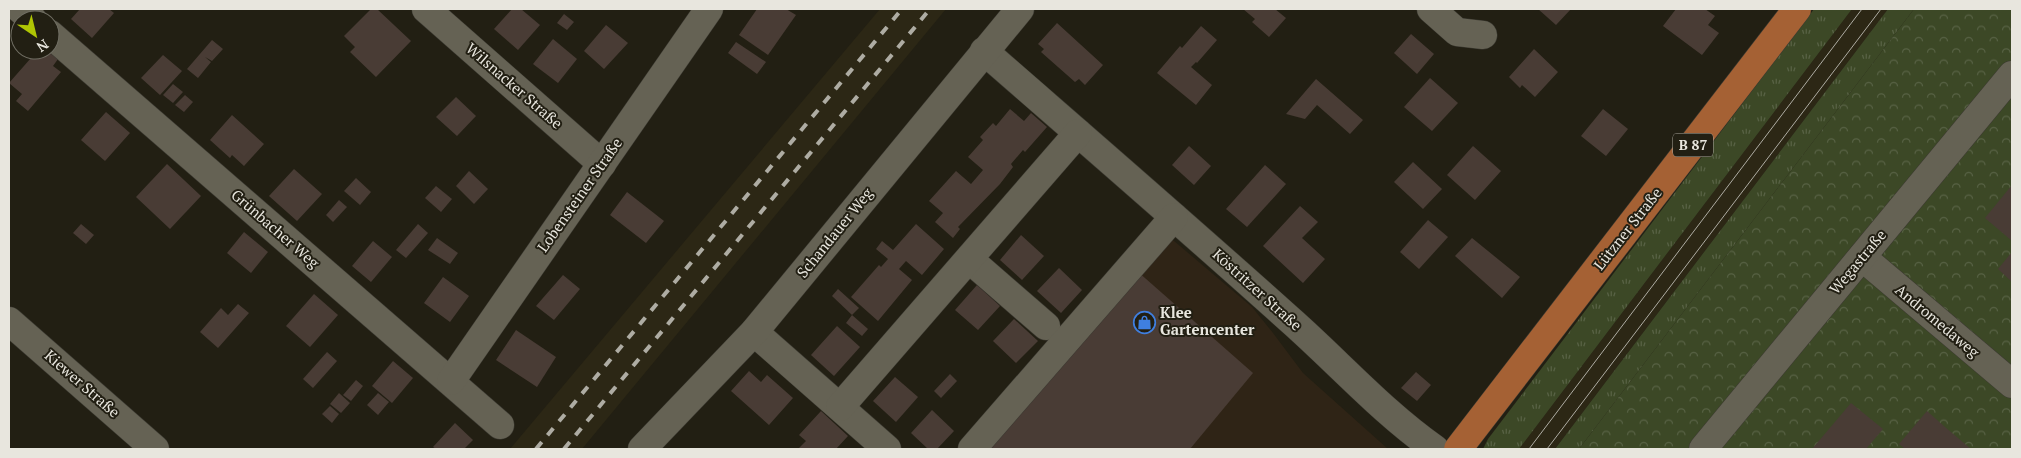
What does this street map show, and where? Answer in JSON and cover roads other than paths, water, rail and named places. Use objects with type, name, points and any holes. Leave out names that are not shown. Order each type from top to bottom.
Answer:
[{"type":"main road","name":"Lützner Straße","points":[[1458,449],[1797,9]]},
{"type":"street","name":"Wilsnacker Straße","points":[[426,9],[602,164]]},
{"type":"street","name":"Lobensteiner Straße","points":[[451,381],[709,9]]},
{"type":"street","name":"Schandauer Weg","points":[[642,449],[754,332],[1020,9]]},
{"type":"street","points":[[1431,9],[1457,32],[1483,35]]},
{"type":"street","name":"Grünbacher Weg","points":[[60,43],[500,425]]},
{"type":"street","name":"Köstritzer Straße","points":[[984,51],[1306,334],[1384,407],[1435,449]]},
{"type":"street","name":"Wegastraße","points":[[1703,449],[2012,75]]},
{"type":"street","points":[[840,407],[970,260],[1078,133]]},
{"type":"street","points":[[972,449],[1174,217]]},
{"type":"street","name":"Andromedaweg","points":[[1862,257],[2012,384]]},
{"type":"street","points":[[970,260],[1046,326]]},
{"type":"street","name":"Kiewer Straße","points":[[9,321],[155,449]]},
{"type":"street","points":[[754,332],[887,449]]},
{"type":"tram line","points":[[1529,449],[1862,9]]},
{"type":"tram line","points":[[1547,449],[1881,9]]},
{"type":"railway","points":[[536,449],[902,9]]},
{"type":"railway","points":[[564,449],[930,9]]},
{"type":"place","name":"Klee Gartencenter","points":[[1144,322]]}]
